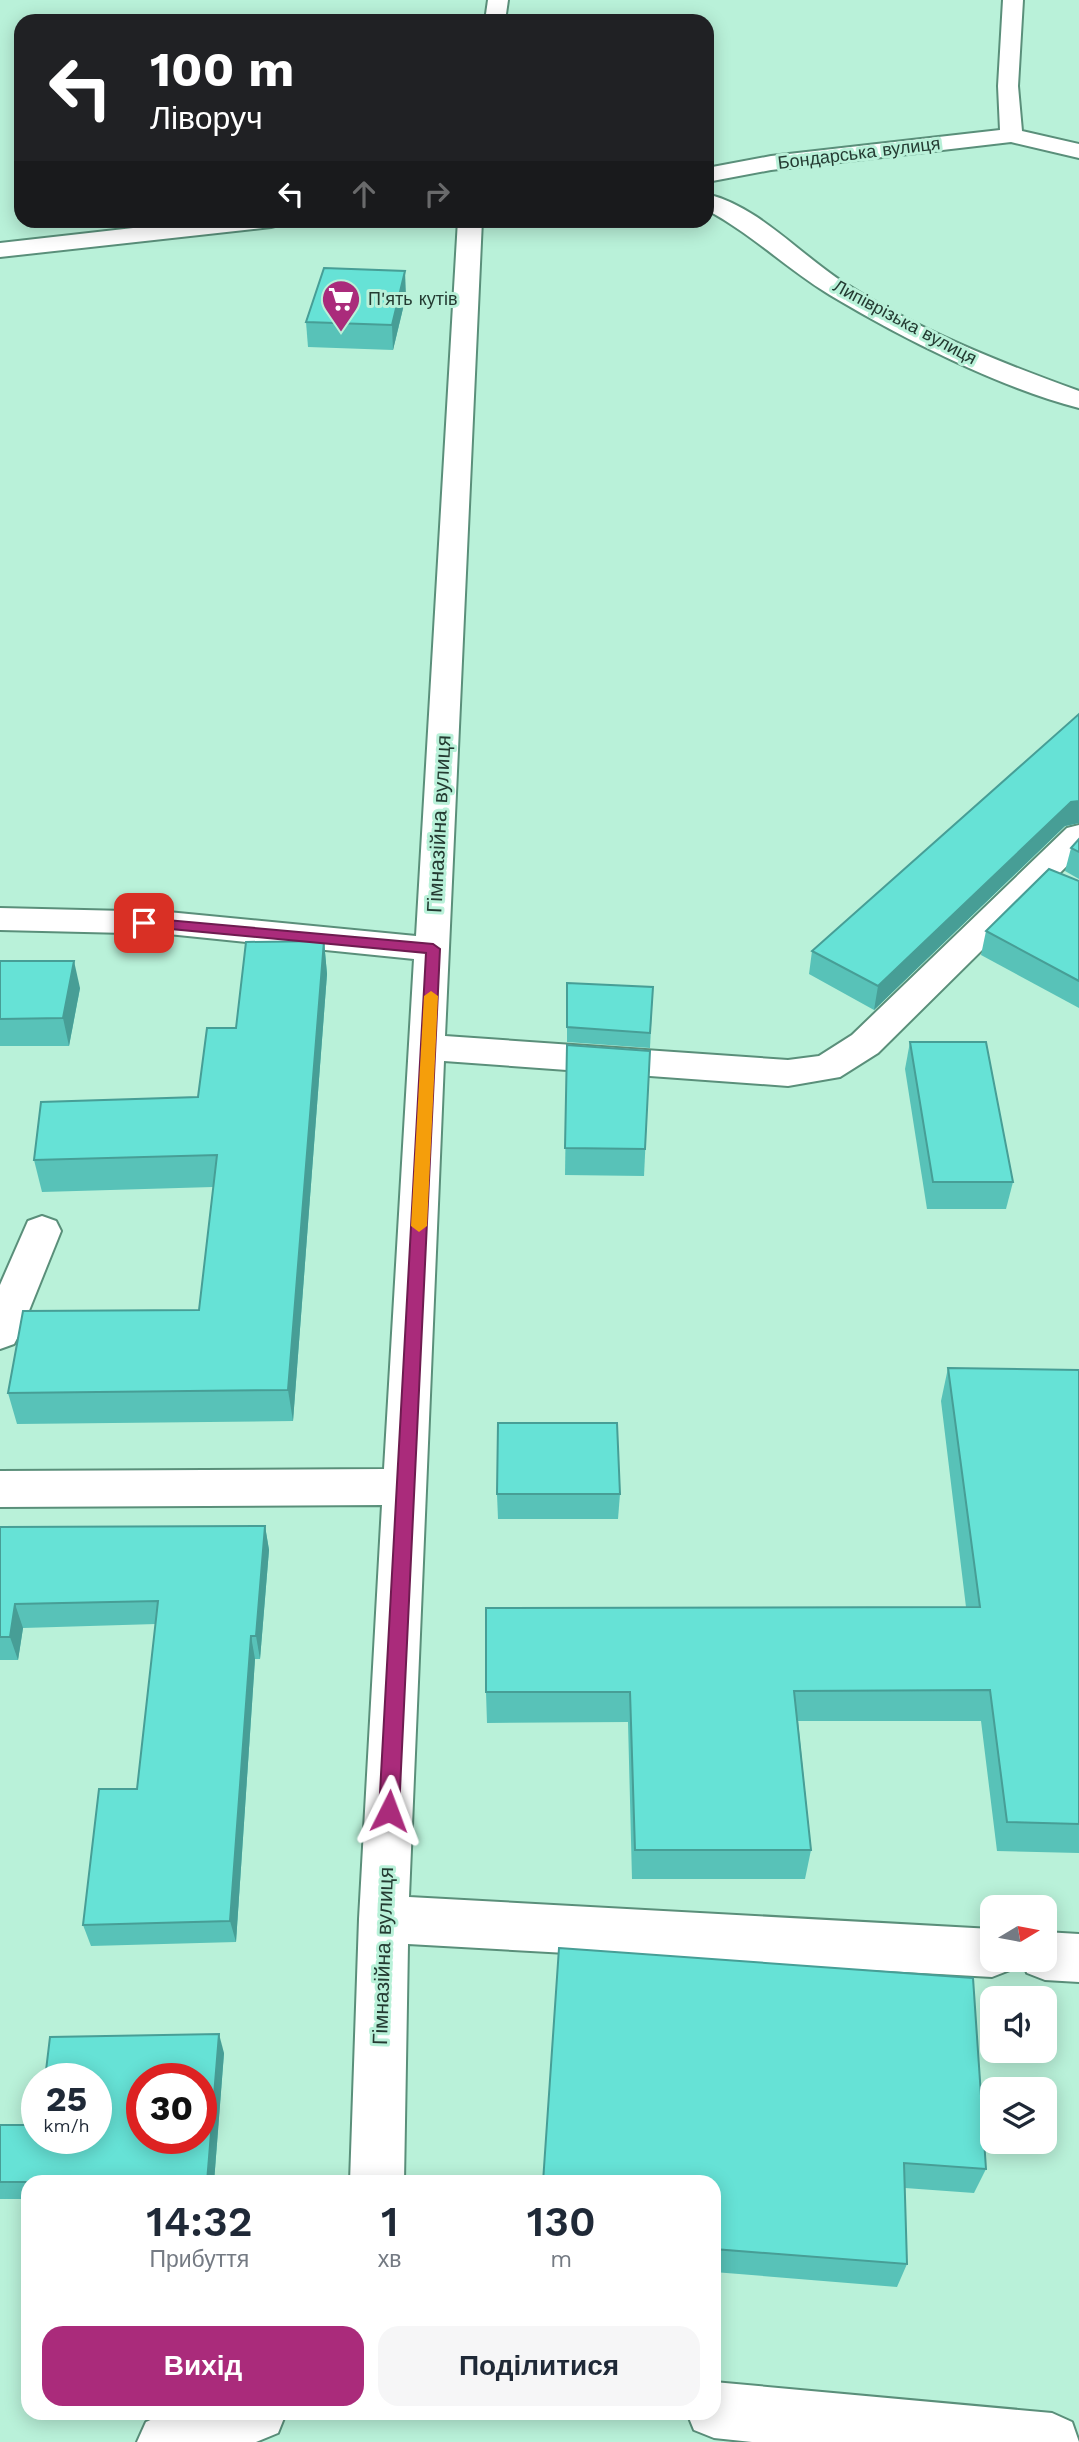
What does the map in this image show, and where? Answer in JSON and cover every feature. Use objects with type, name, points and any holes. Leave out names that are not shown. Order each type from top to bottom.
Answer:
[{"type":"street","points":[[1011,135],[1008,86],[1013,0]]},
{"type":"street","name":"Бондарська вулиця","points":[[714,174],[771,163],[1011,135],[1079,151]]},
{"type":"street","name":"Липіврізька вулиця","points":[[714,205],[745,221],[836,289],[906,327],[997,370],[1079,400]]},
{"type":"street","points":[[0,250],[204,228]]},
{"type":"street","name":"Гімназійна вулиця","points":[[377,2175],[384,1919],[404,1487],[470,228]]},
{"type":"street","points":[[429,1047],[788,1073],[827,1068],[865,1044],[1054,882],[1079,835]]},
{"type":"street","points":[[0,919],[168,923],[433,949]]},
{"type":"street","points":[[0,1333],[42,1231]]},
{"type":"street","points":[[0,1489],[404,1487]]},
{"type":"street","points":[[384,1919],[980,1952]]},
{"type":"street","points":[[1057,1957],[1079,1958]]},
{"type":"street","points":[[721,2411],[1052,2442]]},
{"type":"street","points":[[166,2442],[236,2420]]},
{"type":"building","points":[[324,268],[405,271],[392,325],[306,322]]},
{"type":"building","points":[[1079,714],[1079,801],[1071,802],[878,986],[812,951]]},
{"type":"building","points":[[1079,839],[1079,852],[1071,848]]},
{"type":"building","points":[[1049,869],[1079,881],[1079,981],[986,931]]},
{"type":"building","points":[[324,941],[288,1390],[8,1393],[23,1311],[199,1310],[217,1155],[34,1160],[41,1102],[198,1097],[207,1028],[236,1028],[246,942]]},
{"type":"building","points":[[0,961],[74,961],[63,1018],[0,1019]]},
{"type":"building","points":[[567,983],[653,987],[650,1033],[567,1027]]},
{"type":"building","points":[[910,1042],[986,1042],[1013,1182],[933,1182]]},
{"type":"building","points":[[567,1045],[650,1051],[645,1149],[565,1148]]},
{"type":"building","points":[[948,1368],[1079,1370],[1079,1824],[1007,1822],[990,1690],[794,1691],[811,1850],[635,1850],[630,1692],[486,1692],[486,1608],[980,1607]]},
{"type":"building","points":[[498,1423],[617,1423],[620,1494],[497,1494]]},
{"type":"building","points":[[265,1526],[256,1636],[251,1636],[230,1921],[83,1925],[99,1789],[137,1789],[158,1601],[15,1604],[10,1637],[0,1637],[0,1527]]},
{"type":"building","points":[[559,1948],[973,1978],[980,2081],[980,2154],[985,2154],[986,2169],[904,2163],[907,2264],[721,2250],[721,2175],[543,2175]]},
{"type":"building","points":[[219,2034],[217,2063],[126,2063],[126,2154],[209,2154],[208,2175],[21,2175],[21,2182],[0,2182],[0,2125],[21,2125],[21,2154],[112,2154],[112,2063],[47,2063],[50,2037]]},
{"type":"slow traffic","points":[[419,1226],[431,996]]},
{"type":"place","name":"П'ять кутів","points":[[341,333]]},
{"type":"route","points":[[144,923],[192,925],[433,949],[389,1811]]}]
